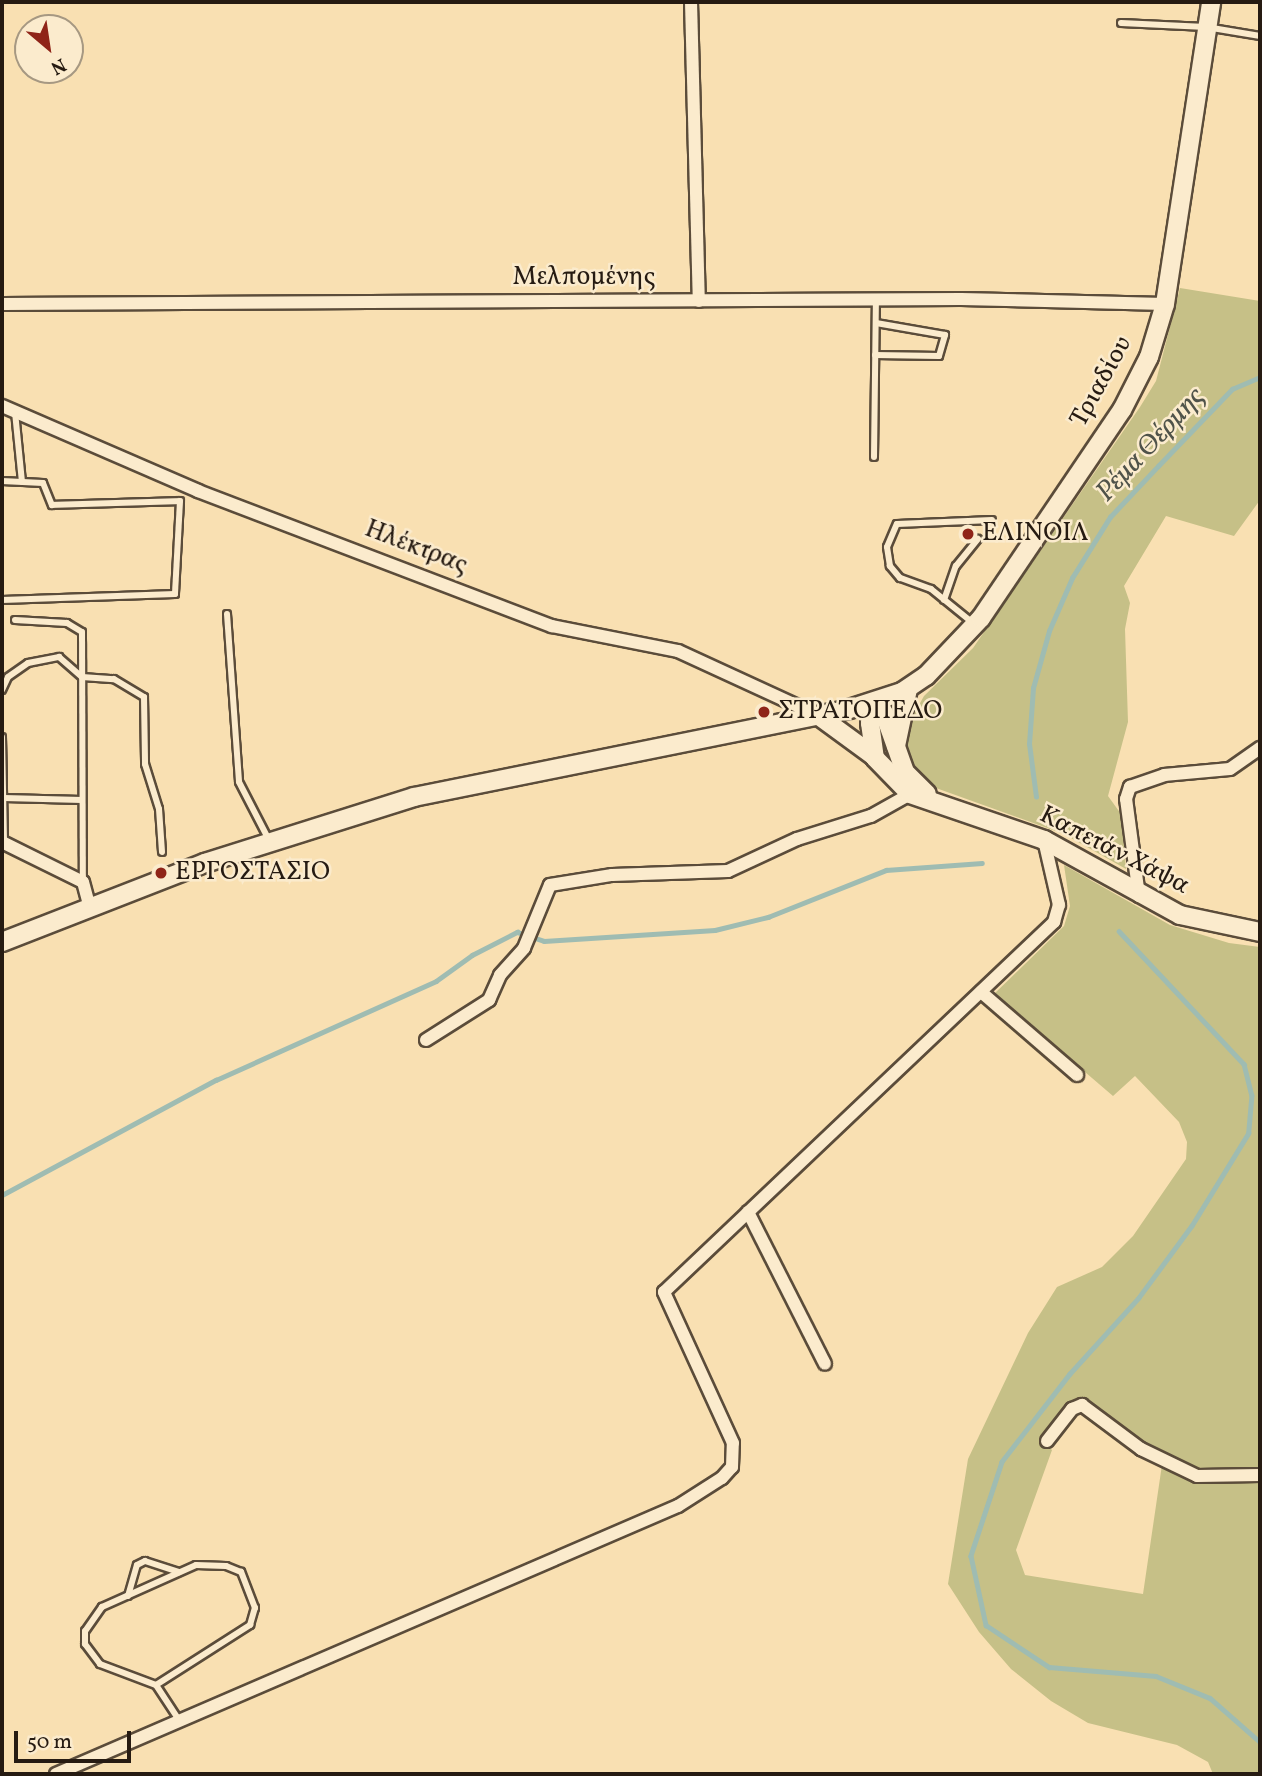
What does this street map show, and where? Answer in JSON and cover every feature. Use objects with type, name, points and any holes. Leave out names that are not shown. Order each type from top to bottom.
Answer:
[{"type":"main road","name":"Τριαδίου","points":[[2,942],[205,863],[272,845],[338,820],[460,786],[819,716],[875,702],[908,689],[945,660],[976,625],[1134,390],[1166,304],[1211,2]]},
{"type":"main road","points":[[895,749],[908,689]]},
{"type":"main road","name":"Καπετάν Χάψα","points":[[875,702],[884,713],[895,749],[912,781],[946,807]]},
{"type":"main road","points":[[875,702],[870,723],[876,758]]},
{"type":"main road","name":"Καπετάν Χάψα","points":[[819,716],[841,728],[876,758],[910,794],[1044,841],[1139,895],[1193,919],[1260,932]]},
{"type":"street","points":[[691,2],[699,301]]},
{"type":"street","name":"Μελπομένης","points":[[2,304],[876,299],[1166,304]]},
{"type":"street","name":"Ηλέκτρας","points":[[2,406],[198,491],[545,623],[678,651],[819,716]]},
{"type":"street","points":[[1139,895],[1126,799],[1130,787],[1164,775],[1230,769],[1260,748]]},
{"type":"street","points":[[426,1040],[489,1000],[500,975],[524,948],[550,885],[612,875],[728,871],[797,839],[871,816],[910,794]]},
{"type":"street","points":[[56,1774],[677,1506],[722,1478],[732,1467],[733,1443],[664,1292],[981,992],[1059,914],[1044,841]]},
{"type":"street","points":[[3,842],[83,881],[90,908]]},
{"type":"street","points":[[981,992],[1077,1075]]},
{"type":"street","points":[[748,1212],[825,1364]]},
{"type":"street","points":[[1047,1441],[1072,1409],[1082,1405],[1141,1449],[1197,1476],[1260,1475]]},
{"type":"lane","points":[[1121,23],[1206,27],[1260,36]]},
{"type":"lane","points":[[874,457],[876,299]]},
{"type":"lane","points":[[876,323],[945,335],[939,356],[876,355]]},
{"type":"lane","points":[[15,412],[22,482]]},
{"type":"lane","points":[[2,481],[43,482],[52,505],[180,501],[175,594],[2,600]]},
{"type":"lane","points":[[976,625],[931,589],[900,578],[890,566],[887,547],[897,524],[992,520]]},
{"type":"lane","points":[[944,600],[956,566],[978,539]]},
{"type":"lane","points":[[227,614],[239,782],[272,845]]},
{"type":"lane","points":[[15,620],[67,622],[82,632],[83,881]]},
{"type":"lane","points":[[2,690],[9,677],[28,663],[59,657],[82,677],[114,679],[144,697],[145,764],[159,809],[162,852]]},
{"type":"lane","points":[[2,737],[3,842]]},
{"type":"lane","points":[[4,798],[82,800]]},
{"type":"lane","points":[[128,1596],[137,1565],[145,1561],[180,1572]]},
{"type":"lane","points":[[156,1685],[241,1634],[255,1617],[247,1582],[234,1567],[197,1565],[93,1615],[85,1644],[100,1664],[156,1685],[179,1720]]},
{"type":"shaded area","points":[[1180,288],[1260,301],[1260,500],[1234,536],[1166,516],[1124,586],[1130,603],[1125,629],[1128,722],[1108,796],[1121,814],[1126,869],[1064,834],[936,788],[913,770],[904,753],[905,730],[924,696],[973,648],[1140,407],[1156,381]]},
{"type":"shaded area","points":[[1064,865],[1170,925],[1229,943],[1260,947],[1260,1774],[1213,1774],[1208,1762],[1177,1745],[1088,1723],[1051,1701],[1011,1669],[979,1632],[948,1584],[968,1459],[1028,1333],[1057,1287],[1102,1267],[1133,1236],[1186,1159],[1187,1142],[1179,1122],[1135,1076],[1113,1096],[994,994],[1064,926],[1070,906]],"holes":[[[1080,1398],[1143,1442],[1164,1451],[1143,1594],[1025,1575],[1016,1550],[1052,1450],[1043,1442],[1050,1425]]]},
{"type":"waterway","name":"Ρέμα Θέρμης","points":[[1036,797],[1029,744],[1033,688],[1049,631],[1072,578],[1110,517],[1232,389],[1260,377]]},
{"type":"waterway","points":[[2,1195],[216,1080],[436,981],[472,955],[517,932],[544,941],[715,930],[768,917],[886,870],[982,863]]},
{"type":"waterway","points":[[1119,931],[1244,1064],[1252,1095],[1249,1133],[1192,1226],[1139,1298],[1070,1374],[1002,1462],[971,1556],[986,1625],[1049,1667],[1156,1676],[1210,1698],[1260,1742]]},
{"type":"place","name":"ΕΛΙΝΟΙΛ","points":[[968,534]]},
{"type":"place","name":"ΣΤΡΑΤΟΠΕΔΟ","points":[[764,712]]},
{"type":"place","name":"ΕΡΓΟΣΤΑΣΙΟ","points":[[161,873]]}]
